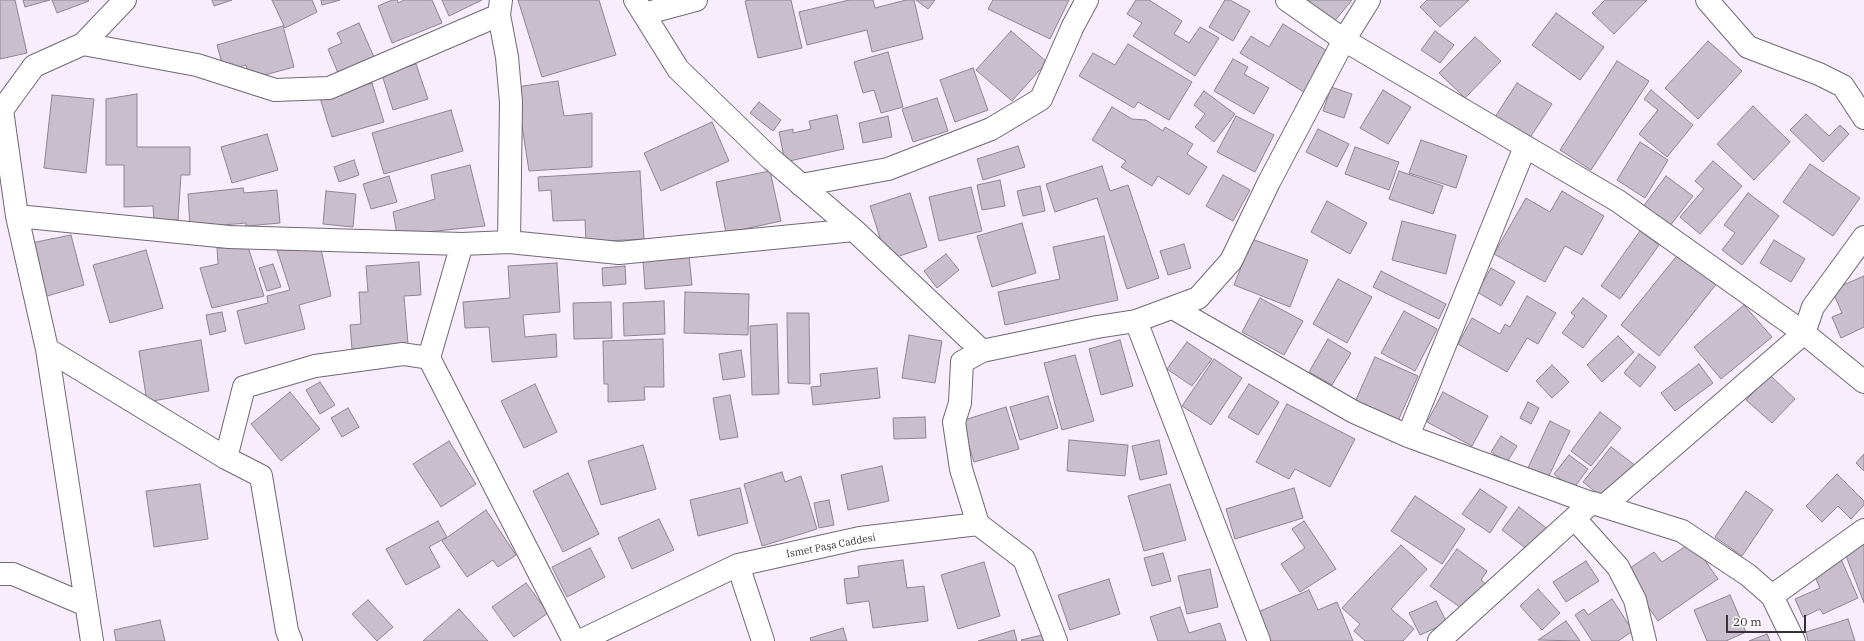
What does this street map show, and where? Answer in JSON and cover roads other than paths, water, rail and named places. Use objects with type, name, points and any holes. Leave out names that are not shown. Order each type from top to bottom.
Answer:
[{"type":"street","points":[[92,641],[46,349],[17,216],[1,109],[34,66],[83,44],[125,0]]},
{"type":"street","points":[[696,0],[639,7],[678,69],[770,158],[854,230],[982,351]]},
{"type":"street","points":[[801,185],[888,169],[990,130],[1041,99],[1072,26],[1087,0]]},
{"type":"street","points":[[1287,0],[1344,40],[1618,201],[1804,333],[1864,382]]},
{"type":"street","points":[[1056,641],[1024,560],[978,524],[961,469],[954,422],[960,403],[962,362],[982,351],[1097,327],[1136,321],[1198,298],[1231,261],[1269,182],[1344,40],[1369,0]]},
{"type":"street","points":[[1706,0],[1748,47],[1854,86],[1864,118]]},
{"type":"street","points":[[83,44],[197,65],[275,90],[329,88],[500,8],[507,57],[511,102],[509,242]]},
{"type":"street","points":[[1408,436],[1525,147]]},
{"type":"street","points":[[17,216],[229,237],[462,244],[509,242],[619,253],[854,230]]},
{"type":"street","points":[[1439,641],[1575,519],[1597,504],[1804,333],[1813,307],[1864,237]]},
{"type":"street","points":[[462,244],[429,358],[574,641]]},
{"type":"street","points":[[1174,308],[1354,412],[1408,436],[1597,504],[1682,531],[1748,575],[1772,596],[1794,641]]},
{"type":"street","points":[[1136,321],[1259,641]]},
{"type":"street","points":[[46,349],[226,458],[261,476],[287,631],[291,641]]},
{"type":"street","points":[[226,458],[244,387],[315,366],[403,354],[429,358]]},
{"type":"street","points":[[1575,519],[1618,567],[1634,600],[1645,641]]},
{"type":"street","name":"İsmet Paşa Caddesi","points":[[580,641],[609,634],[738,565],[860,538],[978,524]]},
{"type":"street","points":[[1772,596],[1864,530]]},
{"type":"street","points":[[738,565],[764,641]]},
{"type":"street","points":[[0,574],[13,574],[86,605]]}]
